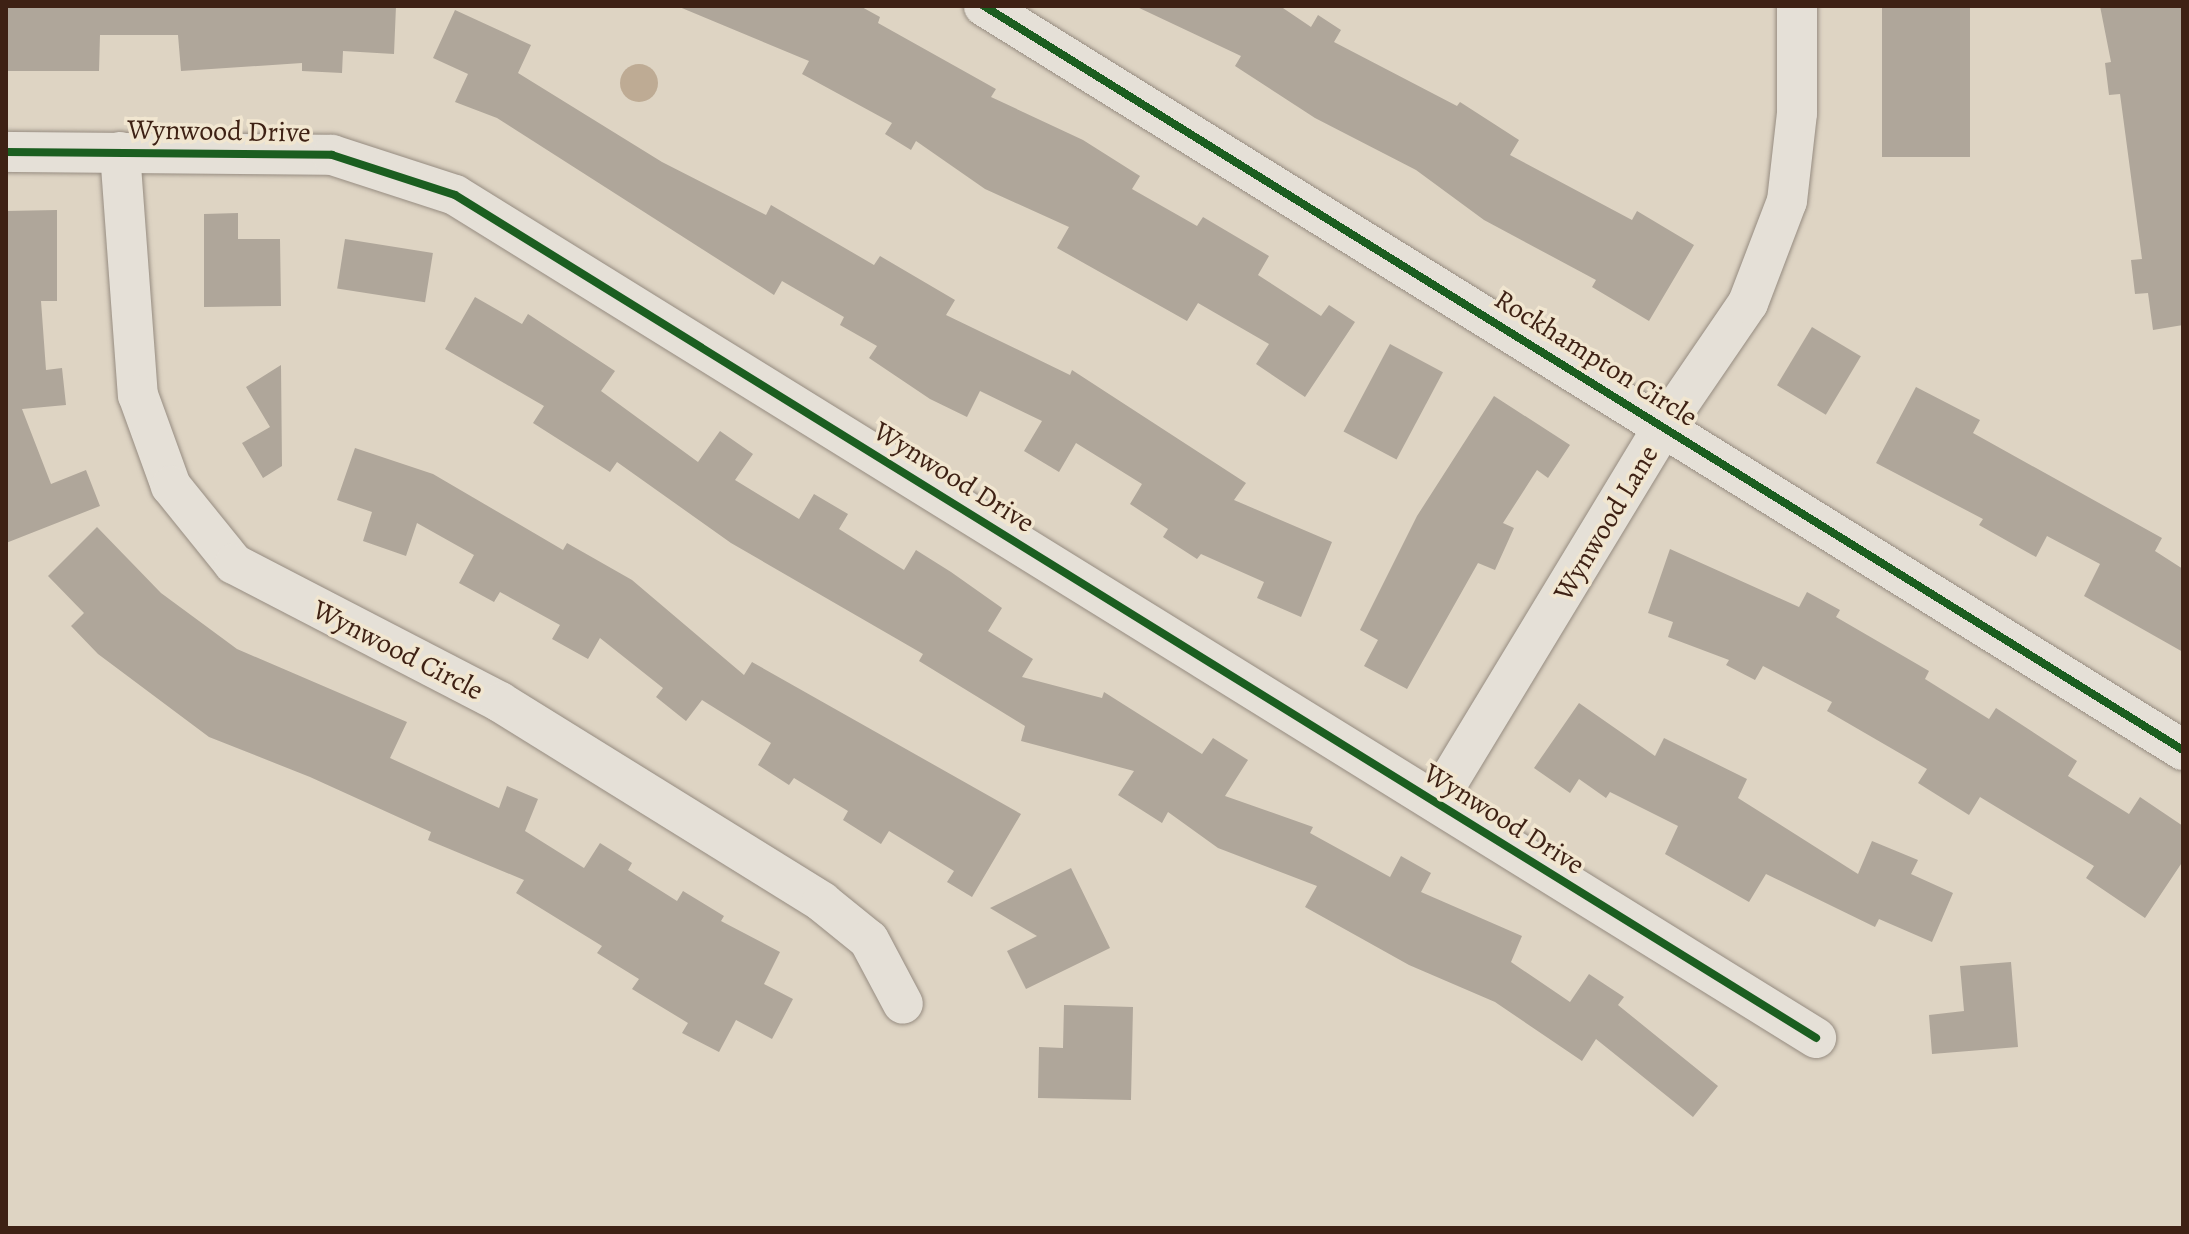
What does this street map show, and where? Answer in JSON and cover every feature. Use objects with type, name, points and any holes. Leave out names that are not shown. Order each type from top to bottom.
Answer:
[{"type":"street","name":"Rockhampton Circle","points":[[984,6],[2183,750]]},
{"type":"street","name":"Wynwood Lane","points":[[1436,802],[1664,426],[1715,359],[1775,243],[1794,162],[1797,6]]},
{"type":"street","name":"Wynwood Drive","points":[[6,152],[332,155],[455,195],[1816,1038]]},
{"type":"street","name":"Wynwood Circle","points":[[120,152],[138,395],[171,486],[234,564],[500,702],[822,902],[869,940],[903,1004]]},
{"type":"shaded area","points":[[639,64],[653,69],[658,83],[653,97],[639,102],[625,97],[620,83],[625,69]]},
{"type":"building","points":[[6,6],[396,6],[394,54],[343,51],[342,73],[302,71],[302,63],[181,71],[178,35],[100,35],[99,71],[6,71]]},
{"type":"building","points":[[677,6],[860,6],[880,17],[878,23],[996,89],[991,97],[1083,140],[1140,176],[1132,189],[1197,226],[1203,217],[1269,256],[1258,275],[1321,316],[1329,305],[1355,322],[1305,397],[1256,364],[1269,344],[1198,303],[1187,321],[1057,248],[1069,227],[985,189],[916,141],[911,150],[885,134],[892,123],[802,74],[809,61]]},
{"type":"building","points":[[1135,6],[1280,6],[1311,27],[1318,15],[1341,30],[1334,42],[1457,106],[1460,102],[1519,140],[1510,155],[1632,220],[1637,211],[1694,245],[1649,321],[1592,287],[1596,280],[1484,220],[1416,170],[1315,118],[1235,66],[1241,56]]},
{"type":"building","points":[[1882,6],[1970,6],[1970,157],[1882,157]]},
{"type":"building","points":[[2100,6],[2183,6],[2183,325],[2153,330],[2148,293],[2135,294],[2131,260],[2142,259],[2120,94],[2109,95],[2105,63],[2111,62]]},
{"type":"building","points":[[455,10],[531,45],[518,73],[662,162],[766,215],[771,205],[874,265],[880,256],[955,300],[946,315],[1070,375],[1072,370],[1246,483],[1234,500],[1332,542],[1301,617],[1257,598],[1264,582],[1201,554],[1197,559],[1163,537],[1168,529],[1130,504],[1142,484],[1076,443],[1059,472],[1024,451],[1042,421],[980,391],[967,417],[930,399],[869,358],[877,346],[840,325],[844,317],[782,281],[774,295],[497,118],[455,102],[468,74],[433,58]]},
{"type":"building","points":[[57,210],[57,301],[41,301],[46,370],[62,368],[66,405],[22,409],[51,484],[86,470],[100,506],[6,543],[6,211]]},
{"type":"building","points":[[238,213],[238,239],[280,239],[281,306],[204,307],[204,214]]},
{"type":"building","points":[[345,239],[433,253],[425,302],[337,288]]},
{"type":"building","points":[[475,297],[522,324],[528,314],[615,371],[601,391],[698,462],[720,431],[753,454],[735,480],[799,519],[814,494],[848,514],[839,529],[904,570],[916,550],[951,572],[1002,608],[988,631],[1033,659],[1022,677],[1102,698],[1104,692],[1202,754],[1213,738],[1248,760],[1225,796],[1313,827],[1310,833],[1390,877],[1401,856],[1431,873],[1421,892],[1522,936],[1511,962],[1570,1002],[1589,974],[1624,997],[1618,1005],[1718,1086],[1693,1117],[1596,1039],[1582,1061],[1495,1002],[1409,965],[1305,907],[1317,886],[1218,848],[1168,812],[1162,823],[1118,795],[1134,771],[1021,741],[1025,726],[919,661],[923,654],[731,543],[617,462],[610,472],[533,423],[544,406],[445,349]]},
{"type":"building","points":[[1812,327],[1861,356],[1826,415],[1777,385]]},
{"type":"building","points":[[1390,344],[1443,372],[1396,460],[1344,431]]},
{"type":"building","points":[[281,365],[282,466],[263,478],[242,443],[270,427],[246,387]]},
{"type":"building","points":[[1916,387],[1980,420],[1973,433],[2162,538],[2155,551],[2183,569],[2183,652],[2084,596],[2100,564],[2047,536],[2036,557],[1979,525],[1983,519],[1876,463]]},
{"type":"building","points":[[1494,396],[1570,445],[1548,478],[1537,470],[1503,523],[1514,528],[1495,570],[1478,563],[1407,689],[1364,666],[1378,640],[1360,630],[1417,516]]},
{"type":"building","points":[[355,448],[433,474],[563,550],[567,543],[632,580],[744,675],[752,662],[1021,814],[972,897],[947,882],[954,871],[889,831],[881,844],[843,820],[848,811],[794,778],[789,785],[758,765],[771,743],[702,700],[686,721],[656,697],[663,688],[600,638],[588,659],[552,639],[560,625],[500,592],[494,602],[459,583],[474,555],[417,523],[406,556],[363,541],[372,512],[337,500]]},
{"type":"building","points":[[97,527],[161,593],[237,649],[407,722],[390,758],[499,808],[507,786],[538,799],[525,831],[584,868],[600,843],[632,863],[628,870],[677,901],[683,891],[724,916],[721,921],[780,952],[764,984],[793,999],[772,1039],[736,1020],[719,1052],[682,1033],[688,1023],[632,989],[639,979],[597,953],[602,946],[516,893],[524,880],[428,840],[431,832],[310,777],[209,737],[98,654],[71,626],[84,613],[48,576]]},
{"type":"building","points":[[1670,549],[1799,607],[1807,592],[1840,610],[1836,617],[1929,671],[1925,679],[1989,719],[1996,708],[2077,761],[2068,776],[2129,814],[2140,797],[2183,826],[2183,861],[2145,918],[2086,878],[2094,866],[1980,797],[1969,815],[1918,783],[1927,769],[1827,711],[1832,702],[1763,666],[1755,680],[1726,665],[1729,660],[1668,637],[1673,622],[1648,613]]},
{"type":"building","points":[[1579,703],[1655,756],[1664,738],[1747,779],[1738,798],[1858,874],[1872,841],[1918,860],[1911,874],[1953,893],[1932,942],[1879,919],[1875,927],[1766,874],[1749,902],[1665,854],[1678,826],[1610,792],[1606,798],[1579,779],[1570,793],[1534,768]]},
{"type":"building","points":[[1071,868],[1110,948],[1026,989],[1007,951],[1037,936],[990,908]]},
{"type":"building","points":[[2011,962],[2018,1047],[1932,1054],[1929,1015],[1964,1011],[1960,966]]},
{"type":"building","points":[[1064,1005],[1133,1007],[1131,1100],[1038,1098],[1039,1047],[1063,1048]]},
{"type":"cycle path","points":[[984,6],[2183,750]]},
{"type":"cycle path","points":[[6,152],[332,155],[455,195],[1816,1038]]}]
